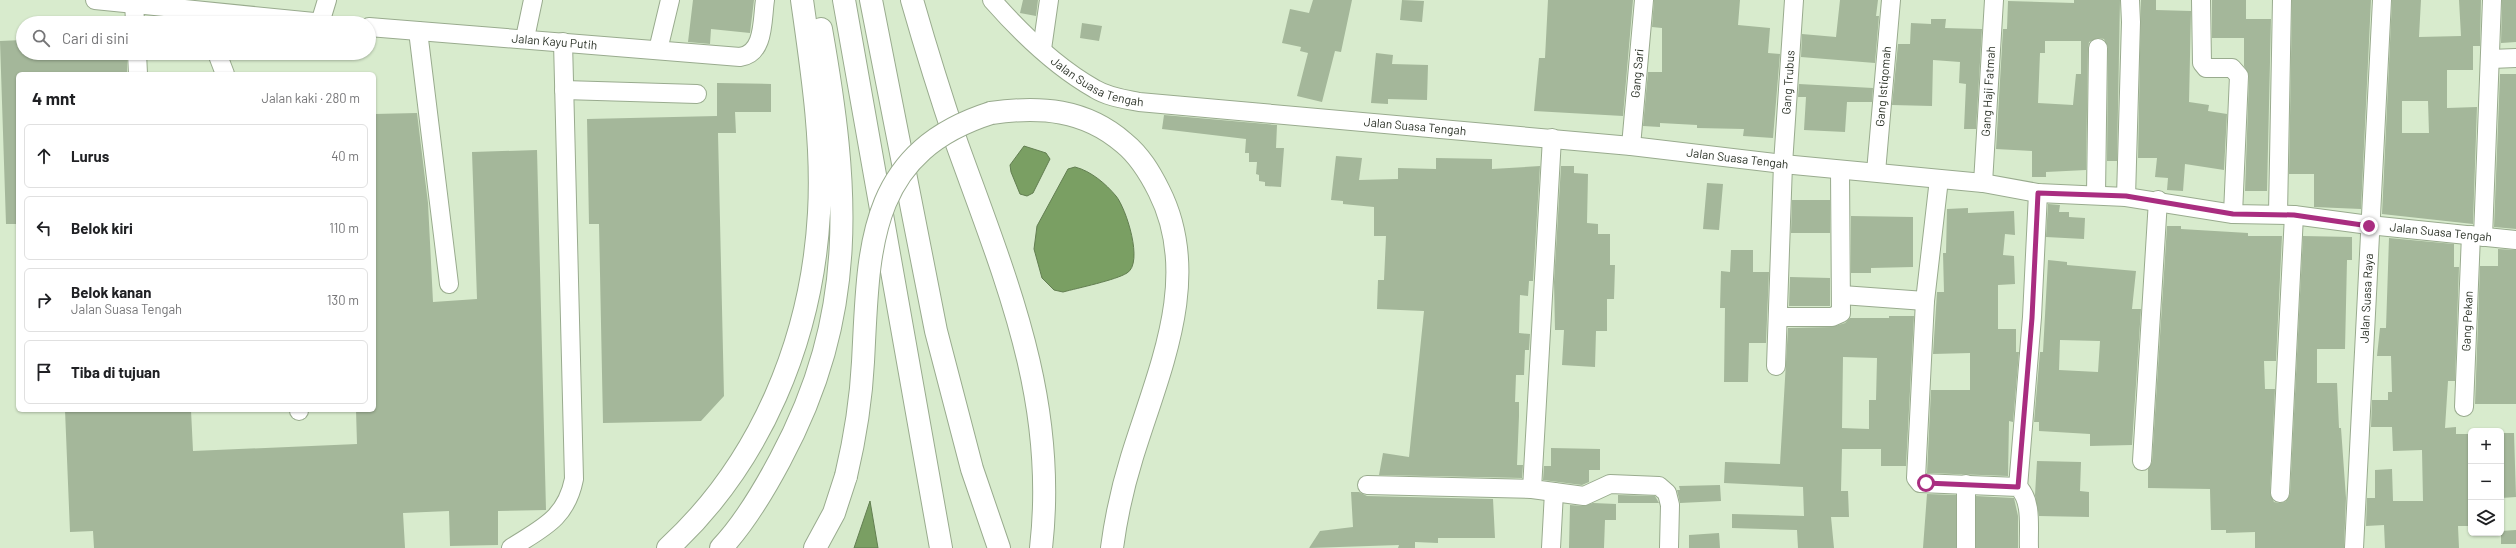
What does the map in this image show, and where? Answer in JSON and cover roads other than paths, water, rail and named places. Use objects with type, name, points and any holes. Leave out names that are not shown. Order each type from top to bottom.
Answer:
[{"type":"highway","points":[[668,548],[706,511],[742,460],[774,400],[802,321],[817,240],[819,183],[816,105],[802,0]]},
{"type":"highway","points":[[721,548],[750,510],[793,436],[820,364],[834,310],[842,236],[841,173],[828,72],[816,0]]},
{"type":"highway","points":[[844,0],[941,548]]},
{"type":"highway","points":[[871,0],[936,331],[972,469],[999,548]]},
{"type":"highway","points":[[912,0],[926,49],[958,144],[1003,266],[1034,382],[1043,442],[1045,477],[1042,548]]},
{"type":"highway","points":[[815,548],[834,513],[855,437],[862,369],[866,286],[874,233],[883,204],[909,162],[926,145],[967,121],[991,113],[1041,109],[1065,112],[1088,119],[1111,132],[1132,150],[1151,174],[1164,201],[1175,245],[1177,267],[1176,302],[1162,367],[1124,487],[1112,548]]},
{"type":"street","points":[[95,0],[134,2],[202,16]]},
{"type":"street","points":[[322,16],[327,0]]},
{"type":"street","points":[[525,38],[533,0]]},
{"type":"street","points":[[658,50],[670,0]]},
{"type":"street","name":"Jalan Kayu Putih","points":[[376,28],[525,38],[740,58],[752,53],[760,41],[765,0]]},
{"type":"street","name":"Jalan Suasa Tengah","points":[[992,0],[1011,21],[1042,49],[1095,90],[1118,98],[1139,102],[1552,138],[1840,170],[1876,172],[1983,183],[2038,193],[2126,196],[2158,200],[2233,214],[2286,214],[2369,226],[2516,240]]},
{"type":"street","points":[[1042,49],[1049,0]]},
{"type":"street","name":"Gang Sari","points":[[1631,146],[1644,0]]},
{"type":"street","name":"Gang Trubus","points":[[1776,366],[1783,164],[1794,0]]},
{"type":"street","name":"Gang Istiqomah","points":[[1876,172],[1891,0]]},
{"type":"street","name":"Gang Haji Fatmah","points":[[1983,183],[1994,0]]},
{"type":"street","points":[[2126,196],[2131,22],[2130,0]]},
{"type":"street","points":[[2201,0],[2202,63],[2206,68],[2232,68],[2238,76],[2233,214]]},
{"type":"street","points":[[2280,494],[2286,214],[2282,0]]},
{"type":"street","name":"Jalan Suasa Raya","points":[[2354,548],[2369,226],[2382,0]]},
{"type":"street","name":"Gang Pekan","points":[[2464,407],[2491,59],[2492,0]]},
{"type":"street","points":[[134,2],[135,16]]},
{"type":"street","points":[[418,31],[449,284]]},
{"type":"street","points":[[511,548],[562,513],[568,501],[574,479],[563,42]]},
{"type":"street","points":[[2096,194],[2098,48]]},
{"type":"street","points":[[2491,59],[2516,58]]},
{"type":"street","points":[[137,60],[138,72]]},
{"type":"street","points":[[220,60],[224,72]]},
{"type":"street","points":[[564,90],[697,94]]},
{"type":"street","points":[[1532,489],[1552,138]]},
{"type":"street","points":[[1778,317],[1837,316],[1841,313],[1840,170]]},
{"type":"street","points":[[1939,179],[1925,301],[1916,478],[1920,483],[2018,487],[2025,494],[2027,503],[2029,548]]},
{"type":"street","points":[[2018,487],[2032,318],[2038,193]]},
{"type":"street","points":[[2142,461],[2158,200]]},
{"type":"street","points":[[1842,295],[1925,301]]},
{"type":"street","points":[[1367,485],[1532,489],[1584,496],[1615,483],[1660,486],[1667,493],[1670,505],[1669,548]]},
{"type":"street","points":[[1966,484],[1966,548]]},
{"type":"street","points":[[1551,548],[1554,492]]}]
